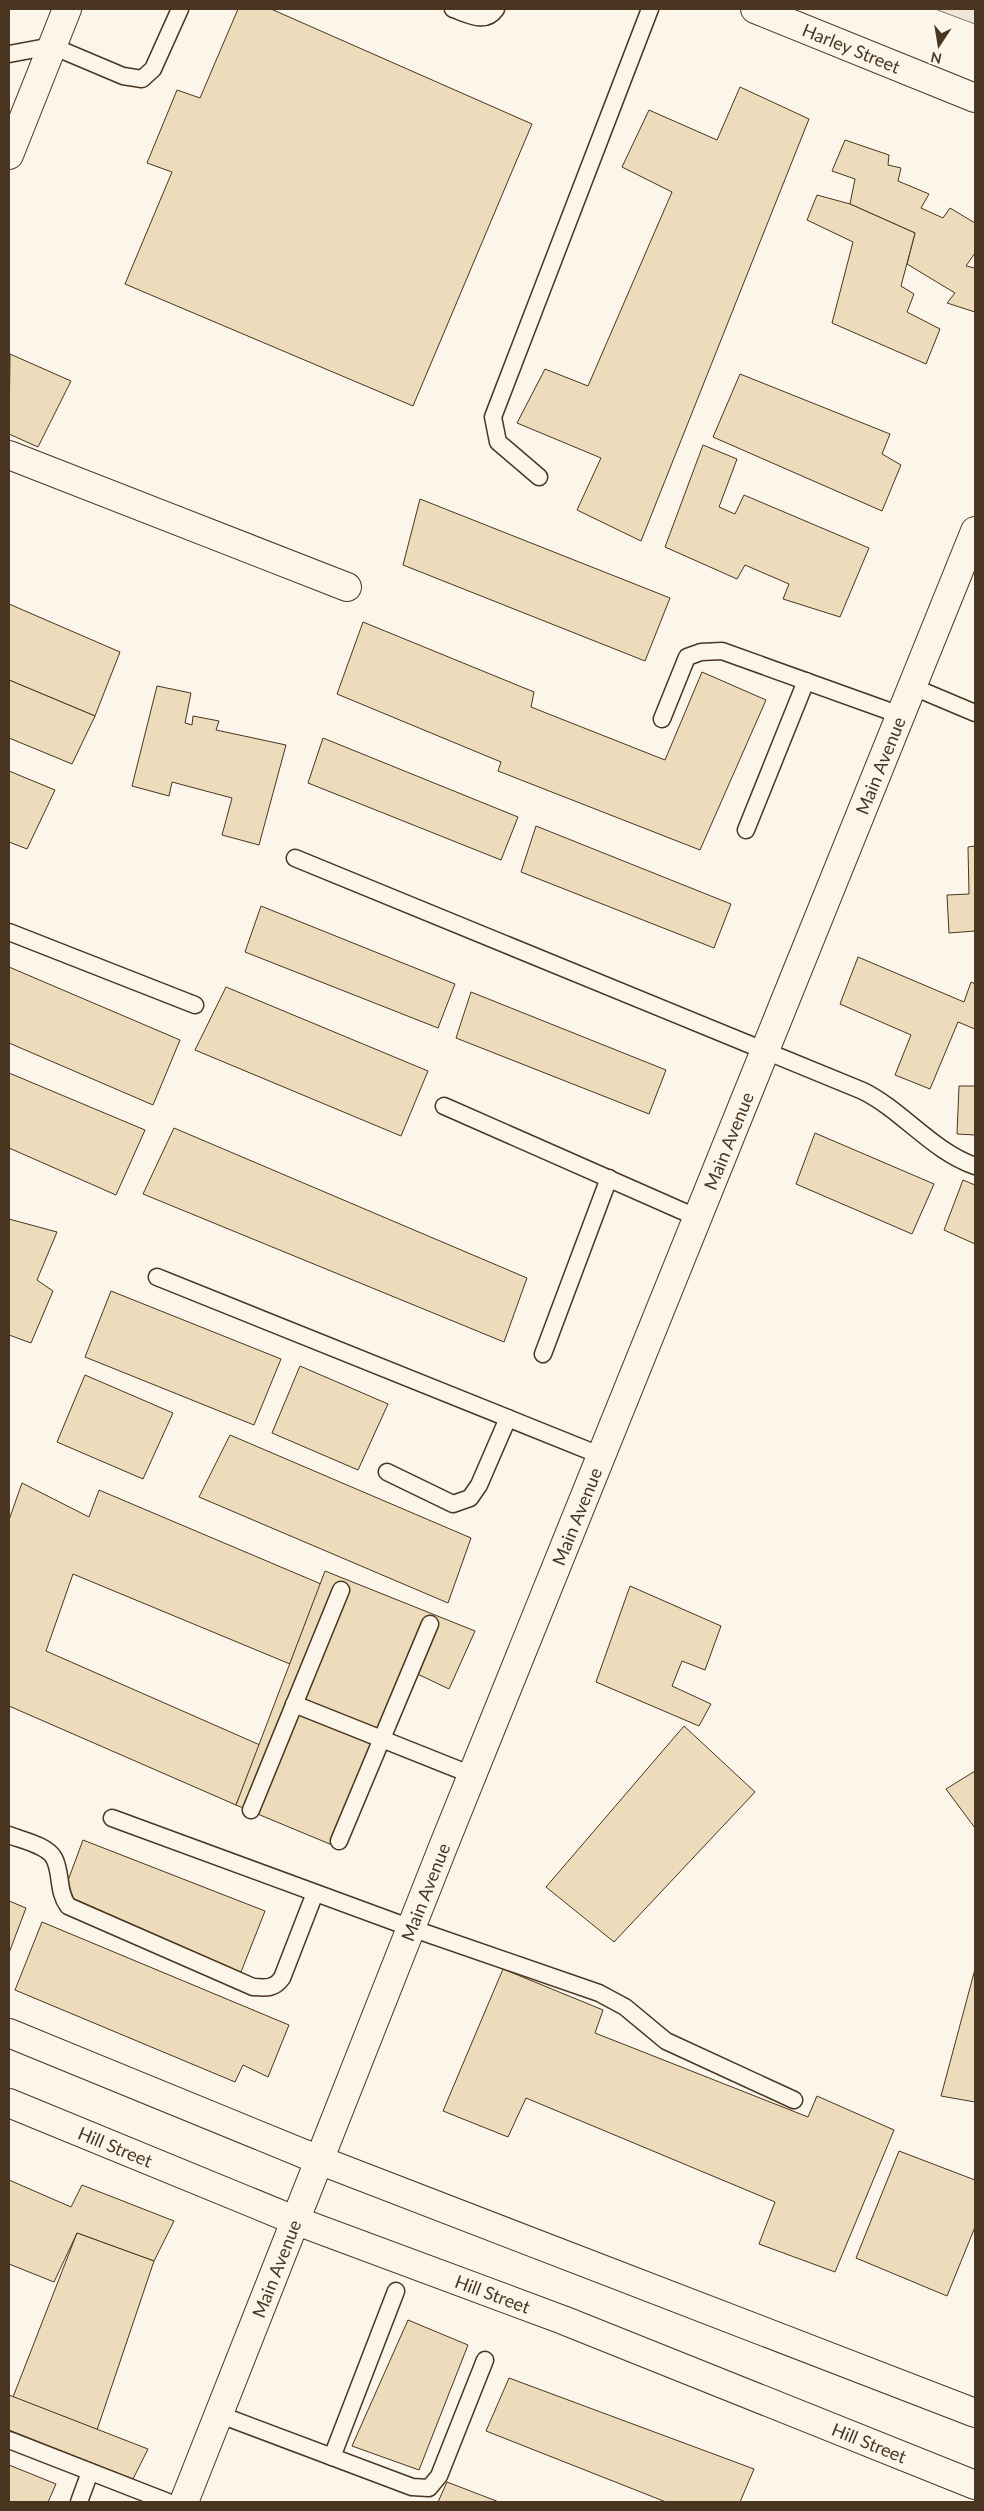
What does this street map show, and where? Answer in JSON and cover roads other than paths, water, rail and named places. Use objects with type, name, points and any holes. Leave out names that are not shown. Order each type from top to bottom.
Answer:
[{"type":"street","points":[[9,155],[67,9]]},
{"type":"street","name":"Harley Street","points":[[755,9],[975,98]]},
{"type":"street","points":[[9,455],[347,587]]},
{"type":"street","name":"Main Avenue","points":[[184,2502],[294,2220],[320,2160],[472,1775],[911,686],[975,532]]},
{"type":"street","points":[[9,2033],[320,2160],[975,2413]]},
{"type":"street","name":"Hill Street","points":[[9,2103],[294,2220],[563,2320],[975,2485]]},
{"type":"lane","points":[[9,54],[52,46],[124,76],[142,79],[153,69],[180,9]]},
{"type":"lane","points":[[453,9],[478,19],[492,14],[496,9]]},
{"type":"lane","points":[[539,477],[498,442],[494,417],[650,9]]},
{"type":"lane","points":[[662,719],[687,657],[701,652],[722,651],[900,715]]},
{"type":"lane","points":[[746,830],[806,681]]},
{"type":"lane","points":[[911,686],[975,712]]},
{"type":"lane","points":[[295,858],[765,1052],[825,1074],[880,1099],[929,1140],[975,1166]]},
{"type":"lane","points":[[9,932],[195,1005]]},
{"type":"lane","points":[[444,1106],[698,1218]]},
{"type":"lane","points":[[543,1354],[609,1178]]},
{"type":"lane","points":[[157,1277],[602,1456]]},
{"type":"lane","points":[[386,1472],[453,1504],[470,1498],[480,1485],[508,1418]]},
{"type":"lane","points":[[251,1810],[341,1590]]},
{"type":"lane","points":[[339,1841],[430,1624]]},
{"type":"lane","points":[[294,1704],[472,1775]]},
{"type":"lane","points":[[112,1818],[411,1928],[599,1993],[625,2007],[666,2041],[794,2100]]},
{"type":"lane","points":[[9,1835],[44,1850],[54,1857],[62,1899],[68,1906],[252,1987],[266,1988],[276,1986],[282,1978],[315,1893]]},
{"type":"lane","points":[[332,2457],[396,2291]]},
{"type":"lane","points":[[218,2414],[412,2487],[429,2488],[439,2476],[485,2360]]},
{"type":"lane","points":[[9,2440],[168,2502]]},
{"type":"lane","points":[[79,2502],[90,2472]]}]
